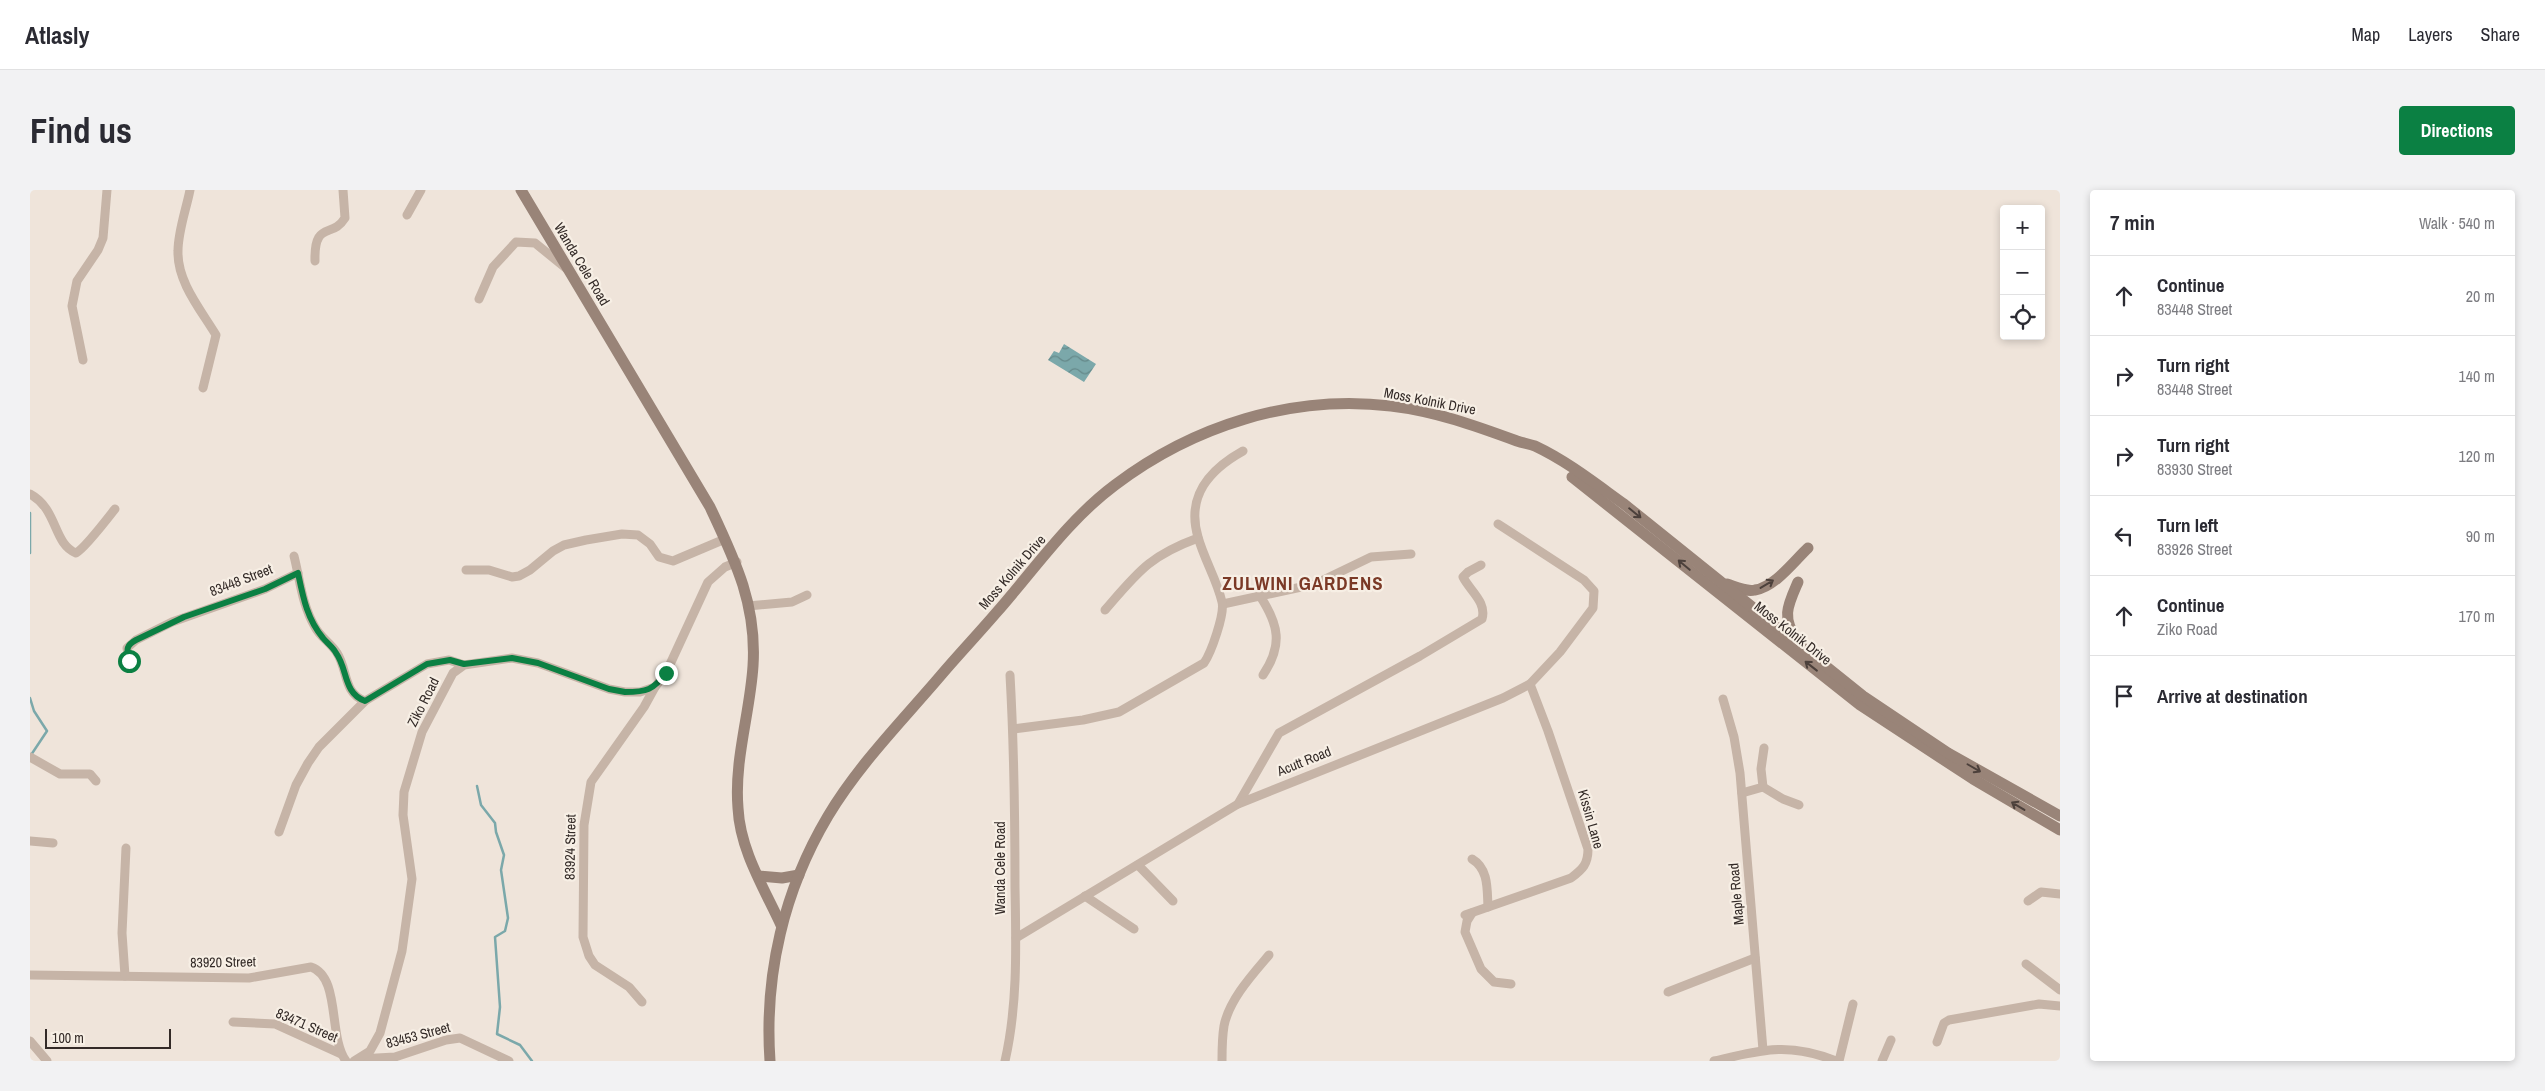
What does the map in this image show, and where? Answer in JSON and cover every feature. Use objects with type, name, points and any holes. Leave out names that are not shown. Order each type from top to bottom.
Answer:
[{"type":"main road","name":"Wanda Cele Road","points":[[520,190],[710,507],[737,562],[752,623],[753,665],[738,774],[738,809],[743,842],[781,925]]},
{"type":"main road","name":"Moss Kolnik Drive","points":[[770,1061],[768,1014],[772,976],[781,925],[800,875],[829,814],[857,774],[1042,557],[1090,506],[1114,486],[1166,452],[1224,425],[1272,412],[1329,404],[1390,406],[1486,428],[1533,446],[1591,480],[1624,504],[1863,696],[1948,753],[2060,816]]},
{"type":"main road","name":"Moss Kolnik Drive","points":[[1519,442],[1574,478],[1612,507],[1860,705],[1973,779],[2060,830]]},
{"type":"main road","points":[[1721,582],[1749,590],[1762,588],[1777,577],[1808,548]]},
{"type":"main road","points":[[1798,582],[1789,604],[1787,619],[1789,626],[1802,647]]},
{"type":"main road","points":[[759,876],[782,878],[800,875]]},
{"type":"street","points":[[83,360],[72,306],[77,281],[98,250],[103,238],[107,190]]},
{"type":"street","points":[[190,190],[179,237],[179,264],[188,287],[216,335],[203,388]]},
{"type":"street","points":[[315,261],[314,247],[319,235],[345,218],[343,190]]},
{"type":"street","points":[[406,215],[421,190]]},
{"type":"street","points":[[479,299],[488,275],[516,242],[536,243],[568,269]]},
{"type":"street","points":[[1013,729],[1083,720],[1119,712],[1198,668],[1209,654],[1223,604],[1198,538],[1196,510],[1204,481],[1223,462],[1243,451]]},
{"type":"street","points":[[30,494],[50,512],[64,546],[76,553],[82,550],[114,508]]},
{"type":"street","name":"Acutt Road","points":[[1016,938],[1238,804],[1503,698],[1530,684],[1560,652],[1593,608],[1594,591],[1584,580],[1498,524]]},
{"type":"street","points":[[466,570],[489,570],[512,577],[530,570],[544,557],[564,545],[632,534],[644,538],[659,557],[672,561],[725,539]]},
{"type":"street","points":[[1105,610],[1145,564],[1165,551],[1198,538]]},
{"type":"street","points":[[1223,604],[1325,581],[1371,556],[1411,554]]},
{"type":"street","points":[[294,556],[305,607],[315,628],[337,653],[350,690],[354,696],[365,701]]},
{"type":"street","points":[[279,832],[296,785],[319,747],[365,701],[427,664],[450,660],[464,664],[512,658],[538,663],[609,689],[640,692],[655,687],[666,673],[708,582],[725,567],[737,562]]},
{"type":"street","points":[[1238,804],[1266,752],[1284,730],[1420,656],[1482,619],[1484,613],[1481,604],[1463,577],[1468,572],[1482,565]]},
{"type":"street","name":"83448 Street","points":[[129,661],[128,644],[184,617],[265,589],[298,573]]},
{"type":"street","points":[[748,606],[792,602],[807,595]]},
{"type":"street","points":[[1260,596],[1273,617],[1277,638],[1272,661],[1263,675]]},
{"type":"street","name":"Ziko Road","points":[[357,1060],[370,1051],[380,1033],[402,951],[412,879],[403,815],[404,792],[410,767],[422,732],[443,690],[453,673],[464,664]]},
{"type":"street","name":"Wanda Cele Road","points":[[1005,1061],[1014,1004],[1016,938],[1013,729],[1010,675]]},
{"type":"street","name":"Kissin Lane","points":[[1511,984],[1494,982],[1481,969],[1465,932],[1468,914],[1572,878],[1585,867],[1588,858],[1588,849],[1552,740],[1530,684]]},
{"type":"street","name":"83924 Street","points":[[642,1002],[625,983],[595,965],[588,956],[583,937],[584,825],[585,808],[591,782],[644,707],[655,687]]},
{"type":"street","name":"Maple Road","points":[[1723,699],[1734,737],[1742,793],[1763,1050]]},
{"type":"street","points":[[1763,787],[1761,769],[1764,748]]},
{"type":"street","points":[[30,757],[60,774],[90,774],[96,781]]},
{"type":"street","points":[[1742,793],[1763,787],[1783,799],[1799,805]]},
{"type":"street","points":[[30,840],[53,842]]},
{"type":"street","points":[[125,976],[122,933],[126,848]]},
{"type":"street","points":[[1472,859],[1483,869],[1488,907]]},
{"type":"street","points":[[1138,864],[1173,901]]},
{"type":"street","points":[[2028,902],[2041,892],[2060,894]]},
{"type":"street","points":[[1085,896],[1134,929]]},
{"type":"street","points":[[1222,1061],[1223,1035],[1228,1014],[1250,979],[1269,955]]},
{"type":"street","points":[[1668,992],[1755,958]]},
{"type":"street","points":[[2026,964],[2060,990]]},
{"type":"street","name":"83920 Street","points":[[30,975],[249,978],[304,967],[318,969],[328,984],[343,1058]]},
{"type":"street","points":[[1714,1061],[1763,1050],[1806,1050],[1837,1061],[1852,1004]]},
{"type":"street","points":[[1937,1042],[1944,1023],[1949,1020],[2039,1004],[2060,1006]]},
{"type":"street","name":"83471 Street","points":[[233,1022],[275,1024],[343,1058]]},
{"type":"street","name":"83453 Street","points":[[357,1060],[371,1060],[412,1052],[453,1038],[468,1042],[509,1061]]},
{"type":"street","points":[[1882,1061],[1891,1040]]},
{"type":"street","points":[[30,1041],[47,1061]]},
{"type":"water","points":[[1064,344],[1096,364],[1084,382],[1048,360],[1054,351],[1059,353]]},
{"type":"waterway","points":[[30,513],[30,553]]},
{"type":"waterway","points":[[30,698],[34,711],[47,731],[31,755]]},
{"type":"waterway","points":[[477,786],[481,805],[495,823],[504,855],[501,870],[508,918],[505,931],[495,937],[500,1007],[497,1034],[520,1045],[532,1061]]},
{"type":"district","name":"ZULWINI GARDENS","points":[[1303,583]]},
{"type":"route","points":[[129,661],[128,644],[172,622],[206,608],[265,589],[298,573],[305,607],[315,628],[337,653],[344,675],[354,696],[365,701],[420,667],[437,661],[450,660],[464,664],[512,658],[538,663],[609,689],[625,692],[640,692],[655,687],[666,673]]}]
